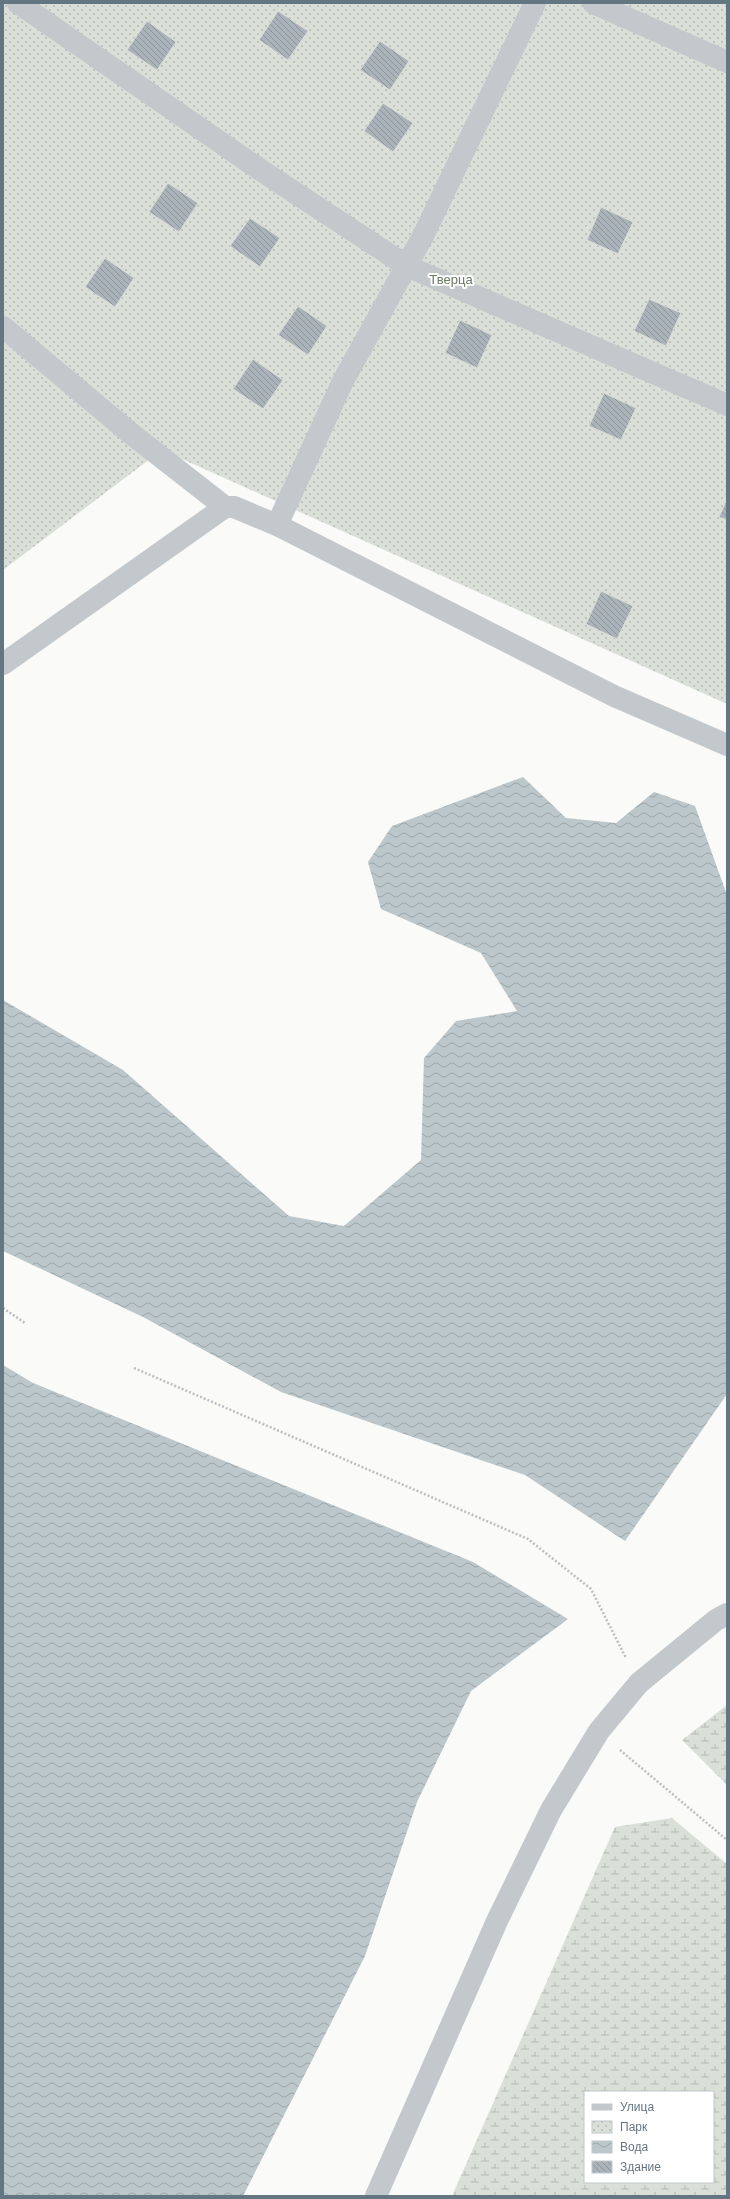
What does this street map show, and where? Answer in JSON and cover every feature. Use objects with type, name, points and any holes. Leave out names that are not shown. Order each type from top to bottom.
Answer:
[{"type":"street","points":[[18,3],[265,173],[407,266],[727,405]]},
{"type":"street","points":[[276,525],[343,380],[407,266],[535,3]]},
{"type":"street","points":[[593,3],[727,62]]},
{"type":"street","points":[[3,327],[129,432],[225,507]]},
{"type":"street","points":[[3,664],[225,507],[234,507],[276,525],[614,696],[727,746]]},
{"type":"street","points":[[376,2196],[497,1922],[550,1810],[599,1731],[639,1683],[716,1620],[727,1614]]},
{"type":"path","points":[[3,1308],[25,1323]]},
{"type":"path","points":[[134,1368],[528,1539],[591,1588],[639,1683]]},
{"type":"path","points":[[599,1731],[727,1840]]},
{"type":"green space","name":"Тверца","points":[[3,3],[727,3],[727,704],[162,450],[3,570]]},
{"type":"green space","points":[[727,1705],[727,1785],[682,1740]]},
{"type":"green space","points":[[672,1818],[727,1864],[727,2196],[452,2196],[615,1827]]},
{"type":"water","points":[[523,777],[566,818],[616,823],[654,792],[695,806],[727,895],[727,1394],[625,1541],[525,1475],[281,1392],[143,1317],[3,1251],[3,1000],[123,1070],[289,1216],[344,1226],[421,1160],[424,1058],[456,1021],[517,1011],[481,953],[381,909],[368,862],[392,826]]},
{"type":"water","points":[[3,1365],[33,1383],[473,1562],[568,1619],[471,1691],[417,1802],[365,1956],[243,2196],[3,2196]]},
{"type":"building","points":[[278,11],[308,31],[288,60],[259,40]]},
{"type":"building","points":[[147,21],[176,42],[157,70],[127,50]]},
{"type":"building","points":[[380,41],[409,61],[390,90],[360,70]]},
{"type":"building","points":[[383,103],[413,123],[393,152],[364,131]]},
{"type":"building","points":[[168,183],[198,203],[179,232],[149,212]]},
{"type":"building","points":[[601,207],[633,222],[618,254],[587,240]]},
{"type":"building","points":[[250,218],[280,238],[260,267],[230,246]]},
{"type":"building","points":[[105,258],[134,278],[115,307],[85,287]]},
{"type":"building","points":[[649,299],[681,313],[666,346],[634,331]]},
{"type":"building","points":[[298,306],[327,326],[308,355],[278,335]]},
{"type":"building","points":[[460,320],[492,335],[477,368],[445,353]]},
{"type":"building","points":[[253,359],[283,380],[263,409],[233,389]]},
{"type":"building","points":[[604,393],[636,408],[621,440],[589,426]]},
{"type":"building","points":[[727,499],[727,520],[719,517]]},
{"type":"building","points":[[601,591],[633,606],[617,639],[586,624]]}]
